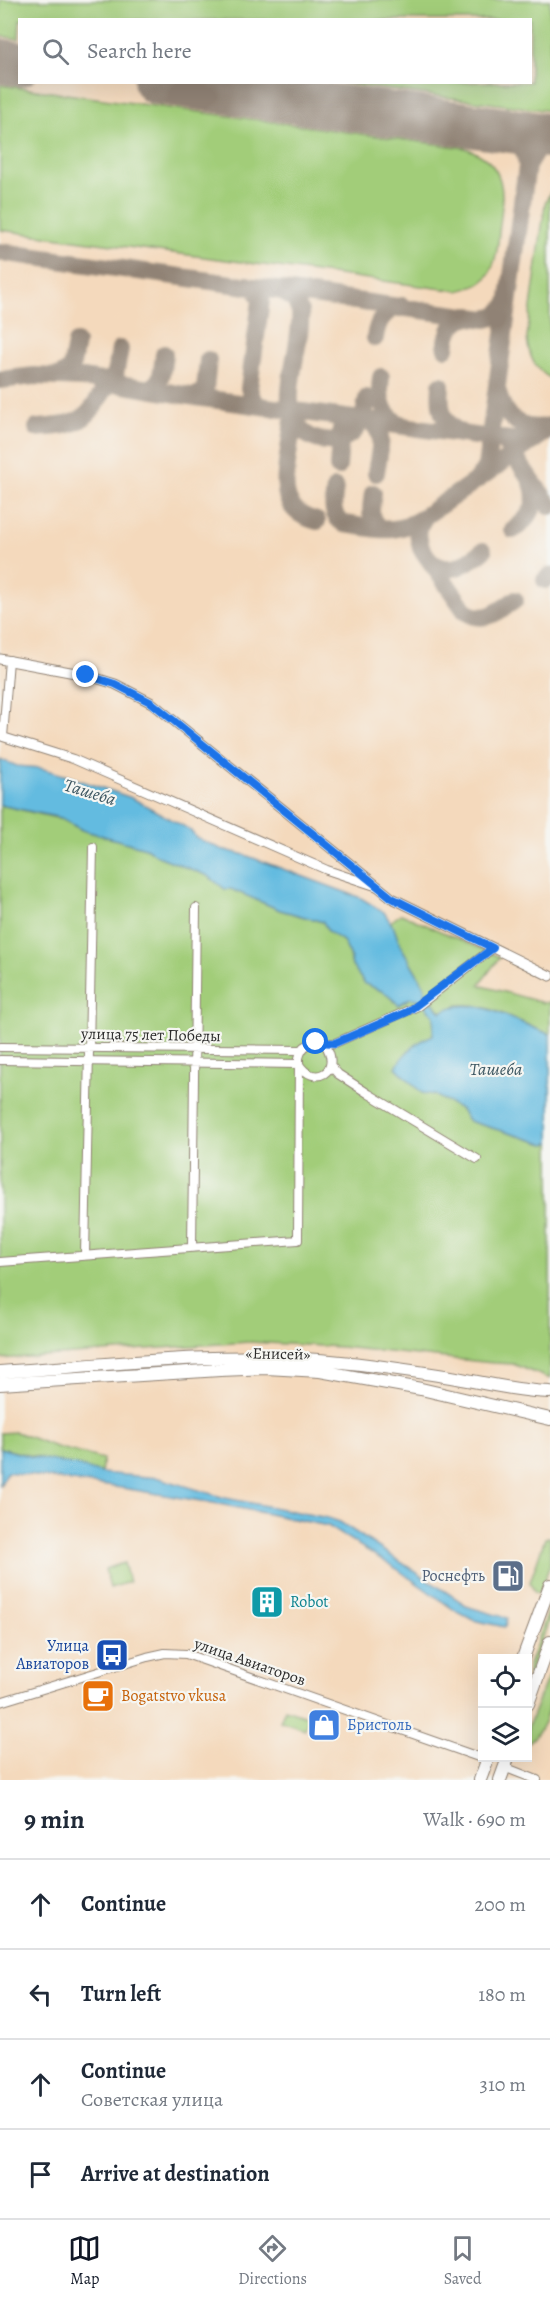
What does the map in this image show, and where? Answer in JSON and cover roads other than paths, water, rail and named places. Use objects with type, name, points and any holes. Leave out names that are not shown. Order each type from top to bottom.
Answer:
[{"type":"main road","name":"«Енисей»","points":[[0,1372],[208,1358],[265,1357],[321,1360],[416,1371],[524,1390],[550,1392]]},
{"type":"main road","name":"«Енисей»","points":[[0,1384],[266,1368],[320,1371],[421,1389],[550,1419]]},
{"type":"main road","points":[[525,1654],[550,1585]]},
{"type":"main road","points":[[532,1693],[550,1642]]},
{"type":"main road","points":[[480,1780],[487,1762]]},
{"type":"main road","points":[[500,1780],[506,1762]]},
{"type":"street","points":[[380,888],[327,870],[73,759],[3,737],[5,660],[86,675],[115,684],[152,703],[380,888],[407,906],[550,976]]},
{"type":"street","points":[[85,1255],[93,847]]},
{"type":"street","points":[[192,1247],[196,908]]},
{"type":"street","points":[[332,1055],[342,1045],[418,1006],[493,948]]},
{"type":"street","points":[[0,1262],[298,1240],[301,1050],[311,1043],[335,1043],[407,1012]]},
{"type":"street","points":[[299,1064],[307,1073],[317,1076],[328,1071],[332,1055],[325,1044]]},
{"type":"street","name":"улица 75 лет Победы","points":[[0,1047],[301,1050]]},
{"type":"street","name":"улица 75 лет Победы","points":[[0,1060],[299,1064]]},
{"type":"street","points":[[331,1066],[338,1074],[369,1094],[477,1159]]},
{"type":"street","name":"улица Авиаторов","points":[[0,1702],[147,1657],[165,1653],[186,1654],[478,1756]]},
{"type":"street","points":[[506,1762],[537,1780]]},
{"type":"water","name":"Ташеба","points":[[0,759],[17,766],[40,768],[132,798],[189,829],[197,838],[221,849],[245,855],[361,898],[384,912],[394,928],[400,945],[424,985],[425,994],[441,1012],[454,1007],[482,1008],[550,1034],[550,1143],[545,1144],[469,1121],[460,1109],[435,1095],[422,1093],[396,1067],[412,1048],[433,1035],[434,1015],[418,999],[410,998],[399,1005],[384,992],[365,984],[352,966],[350,955],[343,941],[328,931],[323,922],[280,910],[231,889],[225,889],[208,876],[158,856],[146,848],[82,830],[61,818],[0,805]]},
{"type":"water","points":[[0,1448],[101,1473],[159,1478],[225,1498],[340,1522],[469,1607],[507,1618],[505,1627],[473,1620],[456,1611],[397,1569],[328,1526],[219,1504],[7,1472],[0,1486]]},
{"type":"place","name":"Роснефть","points":[[508,1576]]},
{"type":"place","name":"Robot","points":[[267,1602]]},
{"type":"place","name":"Улица Авиаторов","points":[[112,1655]]},
{"type":"place","name":"Bogatstvo vkusa","points":[[98,1696]]},
{"type":"place","name":"Бристоль","points":[[324,1725]]}]
